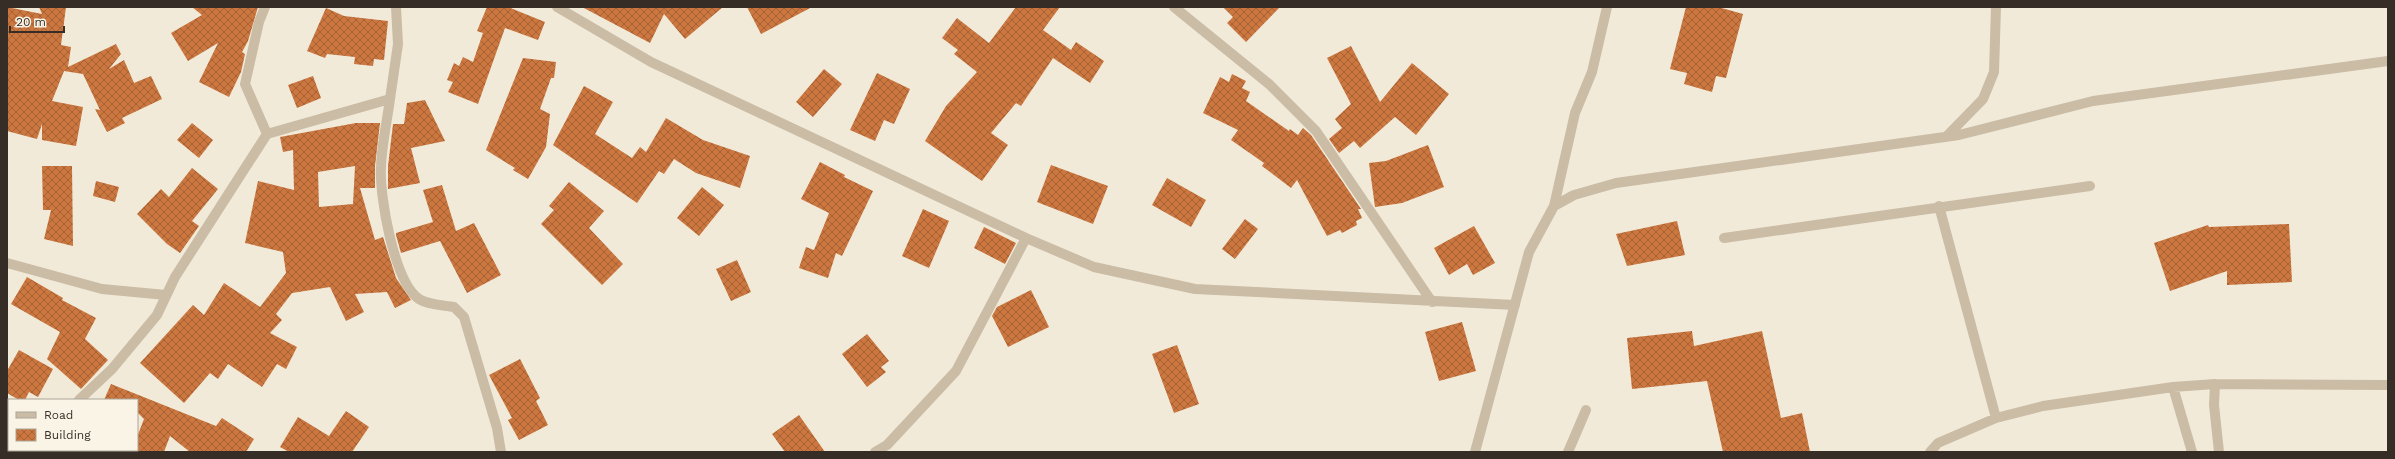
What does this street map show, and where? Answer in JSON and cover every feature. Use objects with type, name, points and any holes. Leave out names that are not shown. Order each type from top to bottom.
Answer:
[{"type":"street","points":[[265,7],[259,22],[245,84],[267,134]]},
{"type":"street","points":[[396,7],[398,44],[381,167],[389,236],[394,257],[409,290],[419,299],[432,304],[454,306],[464,317],[497,428],[501,452]]},
{"type":"street","points":[[557,7],[651,62],[1026,238],[1094,267],[1195,288],[1432,302],[1515,305]]},
{"type":"street","points":[[1174,7],[1269,84],[1316,130],[1432,302]]},
{"type":"street","points":[[1476,452],[1529,252],[1554,206],[1572,126],[1592,72],[1607,7]]},
{"type":"street","points":[[1946,137],[1983,99],[1994,72],[1996,7]]},
{"type":"street","points":[[1554,206],[1574,195],[1616,183],[1946,137],[2018,121],[2093,101],[2388,61]]},
{"type":"street","points":[[80,399],[122,357],[157,315],[175,277],[267,134],[390,99]]},
{"type":"street","points":[[1724,238],[1939,206],[2090,186]]},
{"type":"street","points":[[1939,206],[1996,418]]},
{"type":"street","points":[[875,452],[887,445],[956,371],[1026,238]]},
{"type":"street","points":[[7,263],[102,288],[166,295]]},
{"type":"street","points":[[1930,452],[1938,444],[1996,418],[2043,406],[2173,387],[2215,384],[2388,386]]},
{"type":"street","points":[[2215,384],[2214,405],[2218,452]]},
{"type":"street","points":[[2173,387],[2192,452]]},
{"type":"street","points":[[1568,452],[1586,410]]},
{"type":"building","points":[[7,7],[42,14],[39,7],[66,7],[61,45],[71,47],[68,67],[116,44],[121,54],[109,69],[124,60],[134,83],[151,76],[162,99],[122,118],[125,123],[107,132],[95,109],[100,110],[83,74],[64,71],[52,101],[83,107],[76,146],[42,140],[42,124],[37,139],[7,131]]},
{"type":"building","points":[[192,7],[258,7],[248,41],[242,52],[245,54],[241,72],[229,97],[199,82],[218,43],[188,61],[171,33],[202,15]]},
{"type":"building","points":[[487,7],[508,7],[545,22],[538,40],[505,28],[478,104],[448,92],[453,82],[447,80],[454,63],[459,66],[463,57],[473,62],[483,33],[477,31]]},
{"type":"building","points":[[582,7],[723,7],[685,39],[664,14],[650,43]]},
{"type":"building","points":[[747,7],[812,7],[761,34]]},
{"type":"building","points":[[1016,7],[1060,7],[1043,30],[1071,50],[1076,42],[1104,61],[1090,83],[1053,58],[1021,106],[1016,103],[991,133],[1008,145],[982,181],[925,141],[946,106],[977,72],[954,54],[958,50],[942,38],[957,18],[989,43]]},
{"type":"building","points":[[1223,7],[1280,7],[1246,42],[1227,23],[1233,17]]},
{"type":"building","points":[[1686,7],[1718,7],[1743,14],[1726,78],[1716,76],[1712,92],[1684,84],[1687,73],[1670,69]]},
{"type":"building","points":[[326,8],[344,16],[388,21],[384,60],[374,59],[373,66],[354,64],[355,57],[327,54],[325,58],[307,51]]},
{"type":"building","points":[[1351,46],[1380,102],[1412,63],[1449,94],[1416,135],[1395,117],[1360,148],[1354,141],[1339,153],[1329,139],[1342,128],[1335,119],[1351,104],[1327,58]]},
{"type":"building","points":[[523,58],[556,62],[554,78],[551,78],[540,109],[550,114],[546,147],[528,179],[513,170],[515,168],[486,150]]},
{"type":"building","points":[[824,69],[842,84],[813,117],[796,102]]},
{"type":"building","points":[[877,73],[910,89],[894,124],[884,120],[875,141],[850,130]]},
{"type":"building","points":[[1232,74],[1246,81],[1242,88],[1250,92],[1246,101],[1289,131],[1290,129],[1298,135],[1303,128],[1311,135],[1361,209],[1358,209],[1362,218],[1356,221],[1357,225],[1342,233],[1340,230],[1327,236],[1297,180],[1291,188],[1262,166],[1264,163],[1231,140],[1238,130],[1203,113],[1220,77],[1229,82]]},
{"type":"building","points":[[313,76],[321,98],[297,108],[288,85]]},
{"type":"building","points":[[584,86],[613,102],[595,134],[632,158],[640,147],[646,152],[666,118],[703,140],[750,156],[740,188],[696,173],[674,159],[664,174],[659,171],[637,203],[553,145]]},
{"type":"building","points":[[425,100],[445,141],[411,148],[420,183],[388,189],[388,166],[393,124],[404,124],[407,103]]},
{"type":"building","points":[[192,123],[213,140],[199,158],[177,140]]},
{"type":"building","points":[[356,123],[380,123],[375,166],[375,188],[360,188],[375,240],[383,237],[396,278],[411,300],[395,308],[387,292],[355,294],[364,312],[346,321],[330,287],[292,293],[276,314],[282,320],[270,333],[297,347],[286,369],[277,364],[262,387],[228,364],[218,379],[210,373],[184,403],[140,363],[193,305],[204,315],[224,283],[260,307],[286,273],[283,252],[245,243],[258,181],[294,190],[293,150],[283,152],[280,137]],"holes":[[[355,166],[353,204],[319,207],[318,172]]]},
{"type":"building","points":[[1428,145],[1444,187],[1402,203],[1375,207],[1369,163],[1386,161]]},
{"type":"building","points":[[820,162],[845,175],[844,177],[873,191],[842,256],[836,253],[828,278],[799,268],[806,247],[814,250],[829,213],[801,199]]},
{"type":"building","points":[[1051,165],[1108,186],[1093,224],[1037,202]]},
{"type":"building","points":[[42,166],[72,166],[73,246],[44,239],[51,210],[43,210]]},
{"type":"building","points":[[192,168],[218,189],[192,221],[199,226],[180,253],[167,244],[137,214],[161,189],[169,197]]},
{"type":"building","points":[[1167,178],[1206,200],[1191,227],[1152,205]]},
{"type":"building","points":[[96,181],[119,187],[115,202],[93,196]]},
{"type":"building","points":[[569,182],[604,211],[589,228],[623,264],[602,285],[541,224],[554,210],[549,206]]},
{"type":"building","points":[[442,185],[456,231],[474,223],[501,275],[467,293],[440,241],[401,253],[396,235],[396,233],[433,222],[423,190]]},
{"type":"building","points":[[702,187],[724,205],[699,236],[677,218]]},
{"type":"building","points":[[923,209],[949,221],[929,268],[902,256]]},
{"type":"building","points":[[1245,219],[1258,229],[1235,259],[1222,249]]},
{"type":"building","points":[[1677,221],[1685,255],[1627,266],[1616,234]]},
{"type":"building","points":[[2289,224],[2292,282],[2227,285],[2227,271],[2170,291],[2154,243],[2208,225],[2209,227]]},
{"type":"building","points":[[1474,226],[1495,263],[1473,275],[1467,264],[1449,275],[1434,248]]},
{"type":"building","points":[[984,227],[1016,243],[1005,264],[974,248]]},
{"type":"building","points":[[737,260],[751,292],[731,301],[716,269]]},
{"type":"building","points":[[27,277],[63,298],[62,300],[96,318],[85,339],[108,360],[81,389],[47,359],[60,332],[11,304]]},
{"type":"building","points":[[1031,290],[1049,327],[1008,347],[992,316],[997,307]]},
{"type":"building","points":[[1462,322],[1476,371],[1439,381],[1425,332]]},
{"type":"building","points":[[1692,331],[1694,346],[1762,331],[1781,418],[1802,413],[1810,452],[1723,452],[1707,381],[1632,389],[1627,338]]},
{"type":"building","points":[[867,334],[889,361],[881,367],[886,372],[867,387],[842,354]]},
{"type":"building","points":[[1177,345],[1199,404],[1174,413],[1152,354]]},
{"type":"building","points":[[19,350],[53,369],[38,397],[29,392],[26,399],[17,399],[7,393],[7,371]]},
{"type":"building","points":[[520,359],[540,398],[536,401],[548,425],[519,440],[508,420],[512,418],[489,375]]},
{"type":"building","points":[[111,384],[216,426],[222,418],[254,439],[246,452],[190,452],[170,436],[164,452],[137,452],[138,434],[144,419],[138,413],[138,399],[104,399]]},
{"type":"building","points":[[346,411],[369,427],[352,452],[289,452],[280,447],[298,417],[329,436]]},
{"type":"building","points":[[799,415],[825,452],[785,452],[772,434]]}]
